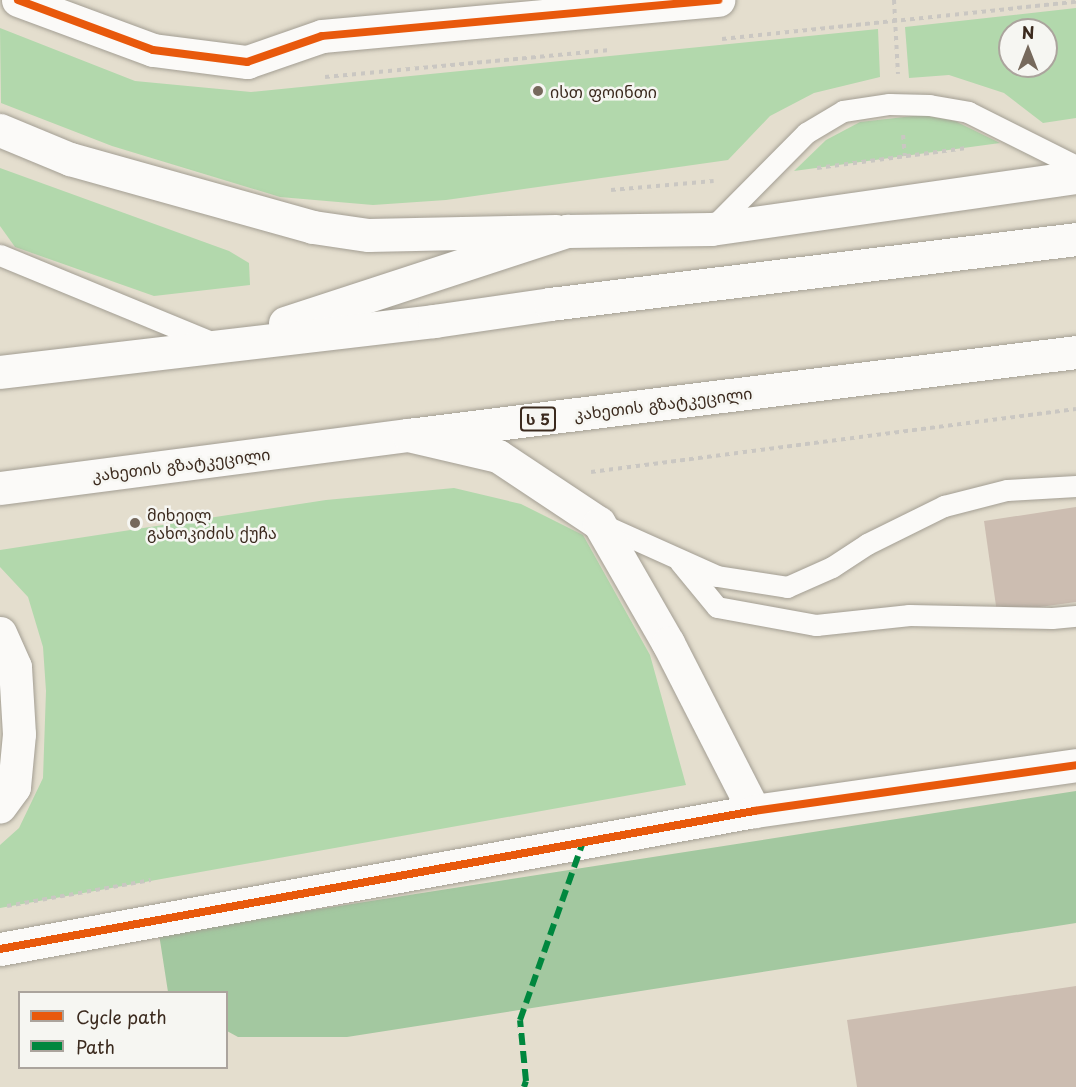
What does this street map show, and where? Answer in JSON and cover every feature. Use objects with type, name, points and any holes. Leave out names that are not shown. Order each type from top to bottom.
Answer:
[{"type":"main road","points":[[18,0],[153,50],[247,62],[322,36],[717,0]]},
{"type":"main road","points":[[0,130],[70,159],[312,227],[368,235],[711,229],[1076,177]]},
{"type":"main road","points":[[218,345],[567,231]]},
{"type":"main road","points":[[0,372],[434,321],[562,302],[1076,239]]},
{"type":"main road","name":"კახეთის გზატკეცილი","points":[[0,488],[1076,352]]},
{"type":"main road","points":[[408,435],[498,456],[598,523],[668,643],[754,811]]},
{"type":"main road","points":[[0,633],[15,667],[19,734],[14,787],[0,807]]},
{"type":"main road","points":[[0,948],[754,811],[1076,765]]},
{"type":"lane","points":[[711,229],[806,133],[843,111],[889,104],[929,105],[968,112],[1076,166]]},
{"type":"lane","points":[[0,255],[218,345]]},
{"type":"lane","points":[[598,523],[717,576],[787,587],[832,567],[867,544],[944,506],[1007,490],[1076,486]]},
{"type":"lane","points":[[676,557],[717,607],[816,625],[909,615],[1052,618],[1076,616]]},
{"type":"path","points":[[607,191],[763,174],[1026,140]]},
{"type":"path","points":[[534,479],[1076,410]]},
{"type":"green space","points":[[1076,8],[1076,118],[1043,123],[1004,93],[949,75],[909,78],[905,27]]},
{"type":"green space","points":[[0,28],[135,81],[251,92],[878,29],[880,77],[814,93],[770,116],[728,160],[446,200],[373,205],[280,197],[112,146],[1,103]]},
{"type":"green space","points":[[922,115],[955,121],[1000,143],[794,171],[826,140],[860,122]]},
{"type":"green space","points":[[0,168],[229,251],[249,263],[250,285],[154,296],[15,247],[0,226]]},
{"type":"green space","points":[[454,488],[521,504],[583,535],[650,655],[686,785],[0,908],[0,845],[19,828],[43,778],[46,691],[43,647],[28,597],[0,567],[0,550],[326,500]]},
{"type":"green space","points":[[1076,791],[1076,923],[347,1037],[238,1037],[228,1032],[228,991],[168,991],[159,934]]},
{"type":"building","points":[[1076,507],[1076,602],[997,613],[984,521]]},
{"type":"building","points":[[1076,986],[1076,1087],[857,1087],[847,1020]]},
{"type":"marked path","points":[[524,1087],[526,1081],[520,1020],[583,842]]},
{"type":"cycle path","points":[[18,0],[153,50],[247,62],[322,36],[718,0]]},
{"type":"cycle path","points":[[0,949],[754,811],[1076,765]]},
{"type":"place","name":"ისთ ფოინთი","points":[[538,91]]},
{"type":"place","name":"მიხეილ გახოკიძის ქუჩა","points":[[135,523]]}]
